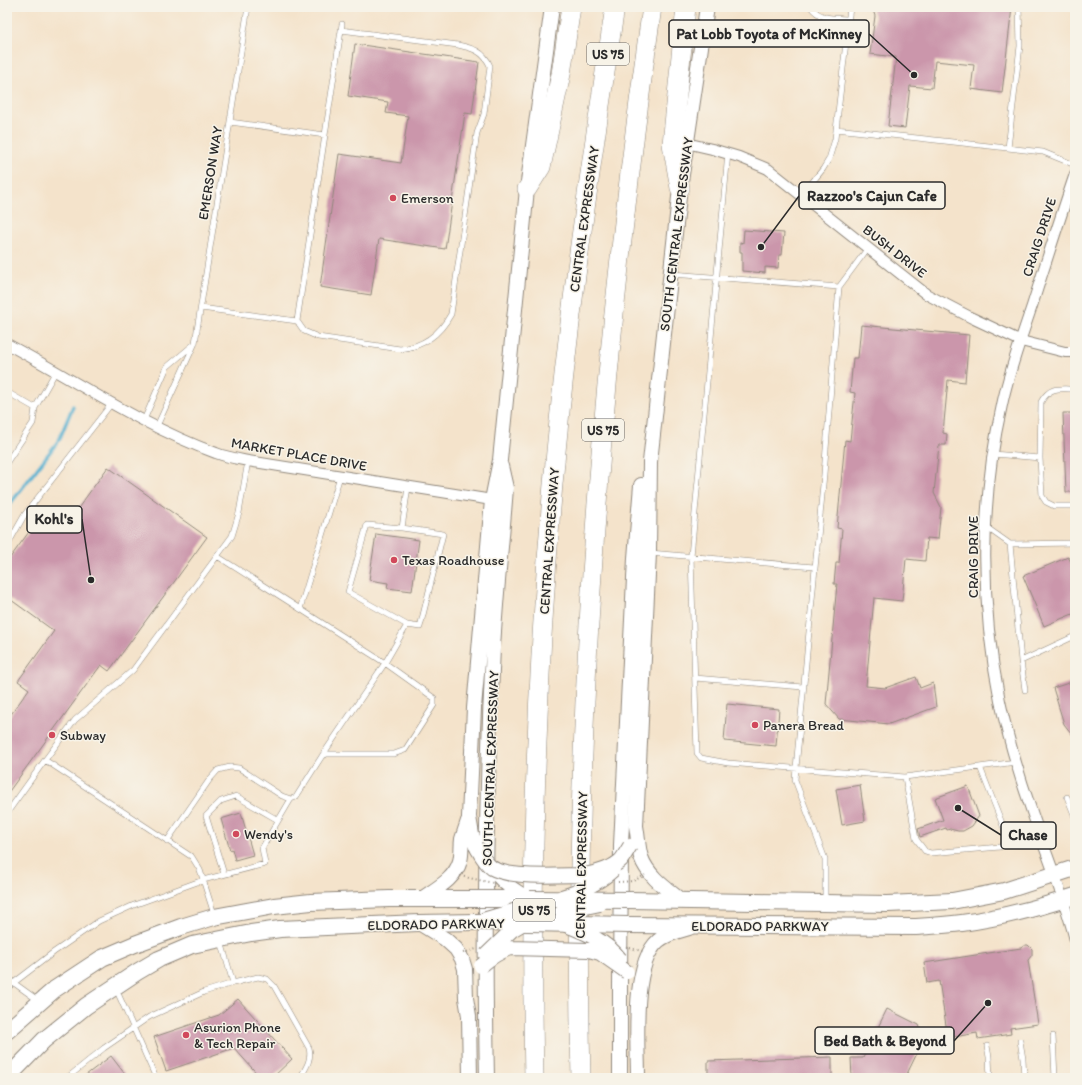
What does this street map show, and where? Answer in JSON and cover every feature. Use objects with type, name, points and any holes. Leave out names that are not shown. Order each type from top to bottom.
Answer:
[{"type":"highway","points":[[527,189],[541,167],[561,74],[571,7]]},
{"type":"highway","name":"CENTRAL EXPRESSWAY","points":[[534,1078],[533,959],[535,810],[542,642],[549,529],[560,413],[577,266],[615,7]]},
{"type":"highway","name":"CENTRAL EXPRESSWAY","points":[[581,1078],[580,848],[585,690],[592,566],[614,304],[652,7]]},
{"type":"highway","points":[[680,188],[672,144],[686,7]]},
{"type":"main road","name":"SOUTH CENTRAL EXPRESSWAY","points":[[469,817],[474,708],[492,500],[500,460],[527,189],[551,7]]},
{"type":"main road","name":"SOUTH CENTRAL EXPRESSWAY","points":[[636,826],[649,552],[650,462],[680,188],[707,7]]},
{"type":"main road","name":"SOUTH CENTRAL EXPRESSWAY","points":[[487,1078],[485,1008],[487,823],[494,648],[506,488],[500,460]]},
{"type":"main road","name":"SOUTH CENTRAL EXPRESSWAY","points":[[620,1078],[621,846],[634,566],[642,482],[650,462]]},
{"type":"main road","points":[[469,817],[472,836],[476,846],[497,876],[542,910],[602,941],[616,955],[638,991]]},
{"type":"main road","points":[[423,898],[443,885],[457,867],[460,861],[462,840],[469,817]]},
{"type":"main road","points":[[469,1016],[473,982],[484,958],[512,930],[542,910],[594,885],[610,873],[630,846],[636,826]]},
{"type":"main road","points":[[636,826],[640,851],[646,867],[656,879],[682,901]]},
{"type":"main road","points":[[491,867],[500,871],[520,875],[584,875],[602,871],[620,861]]},
{"type":"main road","name":"ELDORADO PARKWAY","points":[[7,1078],[44,1040],[86,1006],[114,986],[159,959],[192,945],[220,938],[280,929],[477,922],[542,910],[628,900],[888,904],[952,901],[1004,891],[1055,876],[1075,868]]},
{"type":"main road","name":"ELDORADO PARKWAY","points":[[7,1031],[55,989],[102,958],[134,944],[214,917],[274,906],[311,902],[423,898],[477,899],[503,900],[591,924],[628,926],[916,927],[990,919],[1025,911],[1069,898]]},
{"type":"main road","points":[[220,938],[221,927],[227,923],[291,913],[311,902]]},
{"type":"main road","points":[[86,1006],[114,974],[134,961],[201,933],[211,925],[214,921],[214,917]]},
{"type":"main road","points":[[419,923],[445,939],[460,954],[465,969],[466,998],[469,1016],[470,1078]]},
{"type":"main road","points":[[638,1078],[638,991],[647,957],[657,942],[672,933],[699,926]]},
{"type":"main road","points":[[478,970],[498,953],[510,948],[589,950],[600,953],[627,972]]},
{"type":"street","name":"BUSH DRIVE","points":[[686,143],[728,153],[768,170],[926,294],[1020,341],[1065,352],[1075,352]]},
{"type":"street","name":"CRAIG DRIVE","points":[[1075,174],[1020,341],[1002,403],[993,454],[986,527],[985,570],[993,662],[1001,701],[1016,762],[1031,810],[1055,876],[1069,898],[1075,940]]},
{"type":"street","name":"MARKET PLACE DRIVE","points":[[7,344],[144,420],[217,454],[248,461],[492,500]]},
{"type":"lane","name":"EMERSON WAY","points":[[157,426],[196,343],[248,7]]},
{"type":"lane","points":[[811,7],[816,13],[822,16],[849,19]]},
{"type":"lane","points":[[801,196],[823,169],[829,159],[835,139],[850,7]]},
{"type":"lane","points":[[1008,148],[1020,46],[1019,7]]},
{"type":"lane","points":[[296,322],[342,24]]},
{"type":"lane","points":[[201,308],[296,322],[304,331],[318,337],[400,349],[412,348],[437,334],[445,325],[451,314],[477,133],[484,114],[490,66],[487,59],[481,52],[458,45],[341,30]]},
{"type":"lane","points":[[230,122],[325,135]]},
{"type":"lane","points":[[836,129],[1043,152],[1075,165]]},
{"type":"lane","points":[[728,153],[691,556],[697,753],[702,758],[728,764],[905,777],[1016,762]]},
{"type":"lane","points":[[825,903],[825,859],[795,780],[824,474],[839,287],[868,248]]},
{"type":"lane","points":[[670,274],[839,287]]},
{"type":"lane","points":[[144,420],[167,367],[196,343]]},
{"type":"lane","points":[[7,462],[33,423],[35,408],[56,371]]},
{"type":"lane","points":[[1075,389],[1052,389],[1040,402],[1042,496],[1046,502],[1054,506],[1075,506]]},
{"type":"lane","points":[[7,392],[35,408]]},
{"type":"lane","points":[[7,546],[25,514],[112,403]]},
{"type":"lane","points":[[993,454],[1040,458]]},
{"type":"lane","points":[[7,813],[75,720],[133,670],[232,536],[239,513],[248,461]]},
{"type":"lane","points":[[300,609],[340,476]]},
{"type":"lane","points":[[402,528],[408,487]]},
{"type":"lane","points":[[367,525],[402,528],[443,534],[420,627],[407,625],[348,592],[367,525]]},
{"type":"lane","points":[[986,527],[1010,544],[1075,543]]},
{"type":"lane","points":[[1010,544],[1025,690]]},
{"type":"lane","points":[[649,552],[814,567]]},
{"type":"lane","points":[[1075,552],[1073,554],[1075,559]]},
{"type":"lane","points":[[217,556],[385,663],[434,698],[434,705],[405,750],[394,754],[327,754],[322,756]]},
{"type":"lane","points":[[7,988],[54,952],[99,921],[134,905],[203,880],[265,864],[262,848],[278,820],[291,799],[296,797],[385,663],[407,625]]},
{"type":"lane","points":[[1021,661],[1075,636]]},
{"type":"lane","points":[[695,678],[803,687]]},
{"type":"lane","points":[[45,760],[192,857],[200,870],[214,917]]},
{"type":"lane","points":[[167,841],[210,779],[218,770],[230,767],[239,768],[282,796],[291,799]]},
{"type":"lane","points":[[905,777],[916,839],[925,851],[931,853],[1000,846],[1007,842],[1007,836],[980,767]]},
{"type":"lane","points":[[224,874],[206,816],[221,801],[236,796],[278,820]]},
{"type":"lane","points":[[1067,797],[1075,817]]},
{"type":"lane","points":[[220,938],[233,983]]},
{"type":"lane","points":[[67,1078],[104,1048],[149,1017],[204,992],[258,977],[267,979],[274,986],[309,1048],[311,1054],[300,1078]]},
{"type":"lane","points":[[7,978],[40,1002]]},
{"type":"lane","points":[[114,986],[156,1078]]},
{"type":"lane","points":[[1053,1036],[1055,1078]]},
{"type":"lane","points":[[1020,1041],[1024,1078]]},
{"type":"lane","points":[[987,1046],[990,1057],[990,1078]]},
{"type":"lane","points":[[362,1078],[390,1078]]},
{"type":"path","points":[[611,882],[633,881],[645,875]]},
{"type":"path","points":[[460,876],[494,883]]},
{"type":"building","points":[[872,7],[1012,7],[1002,93],[971,89],[974,65],[935,61],[932,88],[910,86],[905,128],[888,126],[896,57],[870,54],[875,16]]},
{"type":"building","name":"Emerson","points":[[355,44],[479,62],[472,114],[465,113],[445,249],[379,239],[371,295],[320,287],[339,154],[401,163],[408,116],[386,113],[388,102],[348,96]]},
{"type":"building","points":[[744,230],[784,233],[782,255],[779,255],[778,268],[765,267],[765,273],[742,271],[742,252],[740,252],[740,242],[743,243]]},
{"type":"building","points":[[861,325],[969,335],[965,382],[948,380],[943,433],[947,434],[946,445],[939,445],[934,493],[941,507],[938,539],[927,538],[925,561],[906,559],[902,601],[874,598],[866,686],[885,688],[916,677],[920,688],[933,683],[936,707],[889,724],[839,719],[826,704],[837,584],[834,584],[836,563],[839,563],[842,529],[837,528],[845,440],[850,441],[855,393],[850,392],[853,358],[858,358]]},
{"type":"building","points":[[1063,413],[1075,413],[1075,492],[1066,492]]},
{"type":"building","points":[[108,467],[207,537],[109,671],[101,665],[7,794],[7,720],[29,689],[18,681],[54,631],[7,597],[7,562],[42,514],[63,529]]},
{"type":"building","name":"Texas Roadhouse","points":[[376,534],[419,540],[412,591],[387,588],[388,583],[369,580]]},
{"type":"building","points":[[1068,557],[1071,562],[1075,563],[1075,613],[1044,626],[1023,576]]},
{"type":"building","points":[[1075,681],[1075,738],[1064,724],[1053,688]]},
{"type":"building","points":[[727,704],[779,709],[776,746],[724,741]]},
{"type":"building","points":[[860,785],[865,821],[842,825],[836,789]]},
{"type":"building","points":[[968,786],[979,816],[972,826],[963,831],[947,830],[946,828],[920,837],[918,829],[943,820],[935,798]]},
{"type":"building","name":"Wendy's","points":[[241,813],[253,855],[235,860],[232,849],[230,850],[221,819]]},
{"type":"building","points":[[1028,945],[1032,949],[1032,955],[1028,960],[1038,1024],[1010,1028],[1011,1034],[978,1039],[977,1033],[948,1038],[939,981],[927,983],[924,963],[1021,948]]},
{"type":"building","points":[[238,999],[292,1059],[272,1078],[261,1078],[234,1048],[166,1071],[154,1037],[219,1015]]},
{"type":"building","points":[[887,1009],[919,1025],[924,1039],[905,1078],[852,1078],[851,1058],[863,1058]]},
{"type":"building","points":[[111,1056],[128,1078],[82,1078]]},
{"type":"building","points":[[832,1057],[832,1078],[708,1078],[708,1061]]},
{"type":"waterway","points":[[7,508],[59,440],[73,406]]},
{"type":"place","name":"Pat Lobb Toyota of McKinney","points":[[914,75]]},
{"type":"place","name":"Emerson","points":[[393,198]]},
{"type":"place","name":"Razzoo's Cajun Cafe","points":[[761,247]]},
{"type":"place","name":"Texas Roadhouse","points":[[394,560]]},
{"type":"place","name":"Kohl's","points":[[91,580]]},
{"type":"place","name":"Panera Bread","points":[[755,725]]},
{"type":"place","name":"Subway","points":[[52,735]]},
{"type":"place","name":"Chase","points":[[958,808]]},
{"type":"place","name":"Wendy's","points":[[236,834]]},
{"type":"place","name":"Bed Bath & Beyond","points":[[988,1003]]},
{"type":"place","name":"Asurion Phone & Tech Repair","points":[[186,1035]]}]
